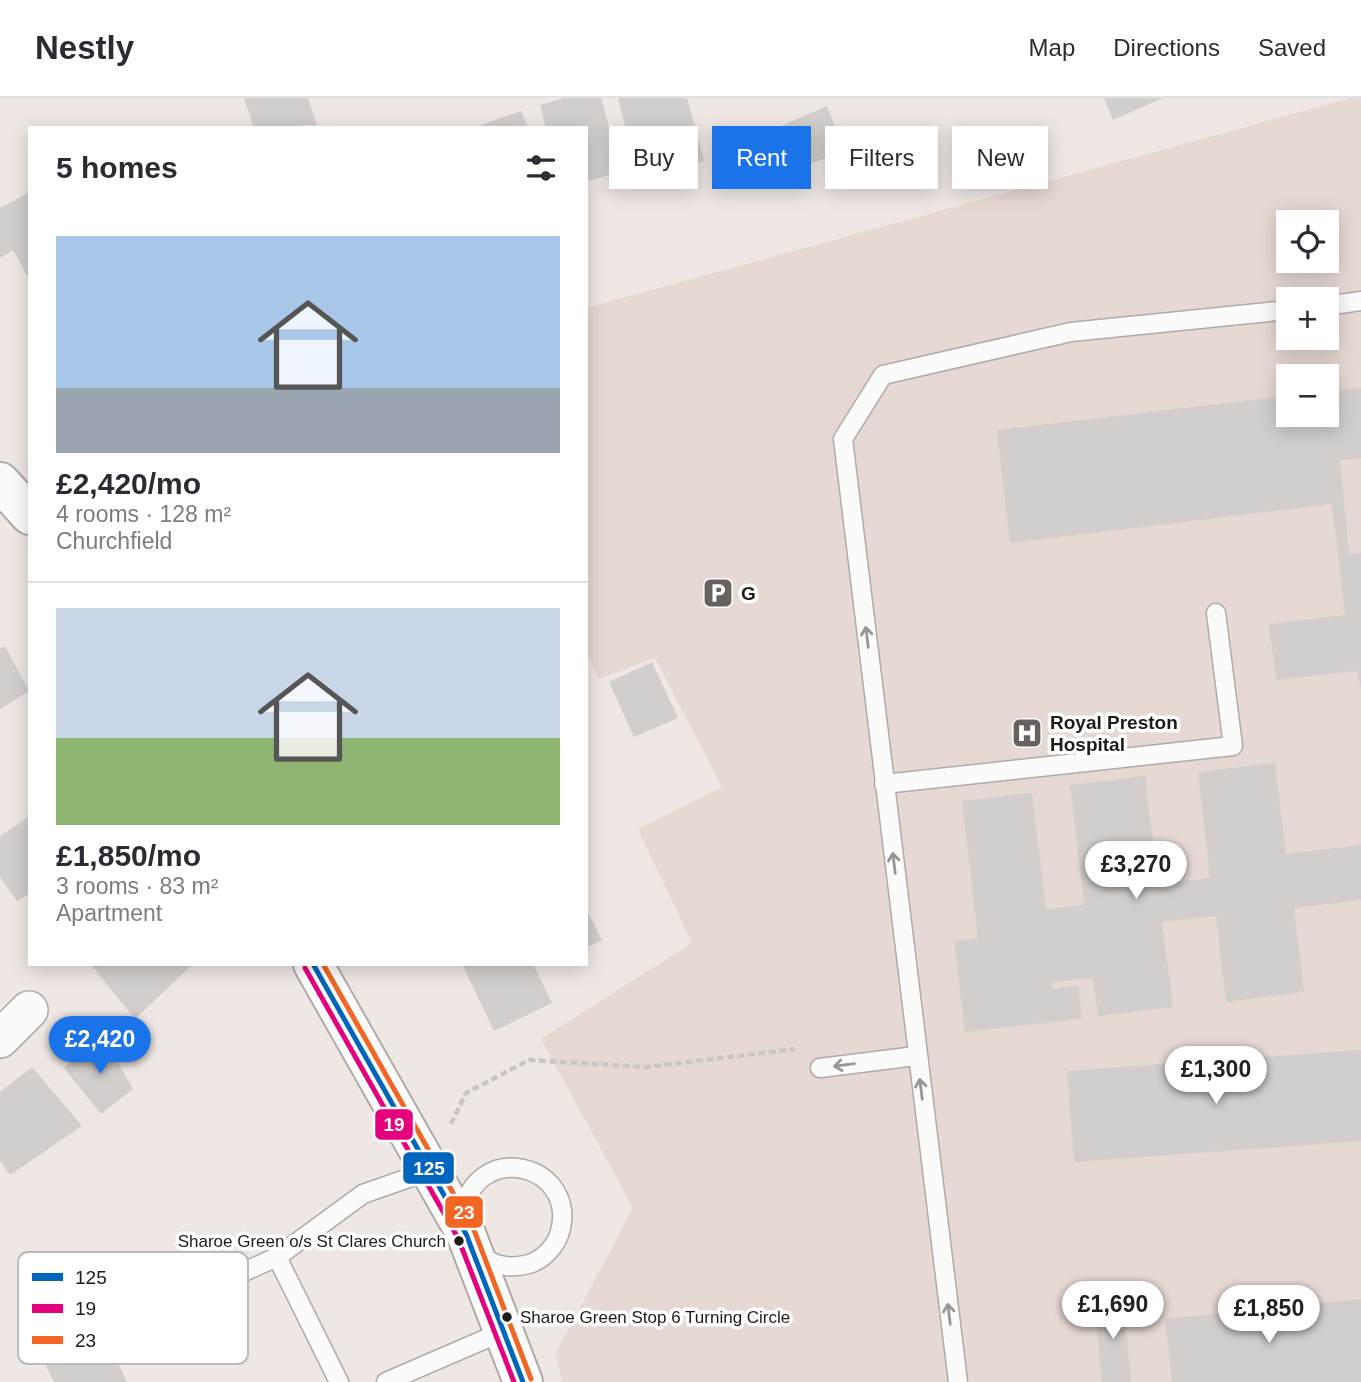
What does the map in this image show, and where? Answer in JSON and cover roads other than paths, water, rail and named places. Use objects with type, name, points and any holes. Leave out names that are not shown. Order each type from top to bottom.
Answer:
[{"type":"street","points":[[0,482],[28,513]]},
{"type":"street","points":[[314,966],[469,1241],[523,1382]]},
{"type":"street","points":[[0,1039],[29,1010]]},
{"type":"lane","points":[[1339,305],[1361,302]]},
{"type":"lane","points":[[958,1382],[916,1056],[843,439],[883,375],[1071,332],[1276,311]]},
{"type":"lane","points":[[884,784],[1233,746],[1216,613]]},
{"type":"lane","points":[[820,1068],[916,1056]]},
{"type":"lane","points":[[515,1166],[545,1179],[556,1192],[562,1208],[562,1224],[557,1240],[547,1253],[533,1263],[517,1267],[500,1266],[485,1259],[469,1241],[462,1217],[464,1201],[484,1175],[515,1166]]},
{"type":"lane","points":[[248,1270],[276,1257],[363,1194],[431,1170]]},
{"type":"lane","points":[[276,1257],[339,1382]]},
{"type":"lane","points":[[386,1382],[504,1331]]},
{"type":"place","name":"G","points":[[718,593]]},
{"type":"place","name":"Royal Preston Hospital","points":[[1027,733]]},
{"type":"place","name":"Sharoe Green o/s St Clares Church","points":[[459,1241]]},
{"type":"place","name":"Sharoe Green Stop 6 Turning Circle","points":[[507,1317]]}]
